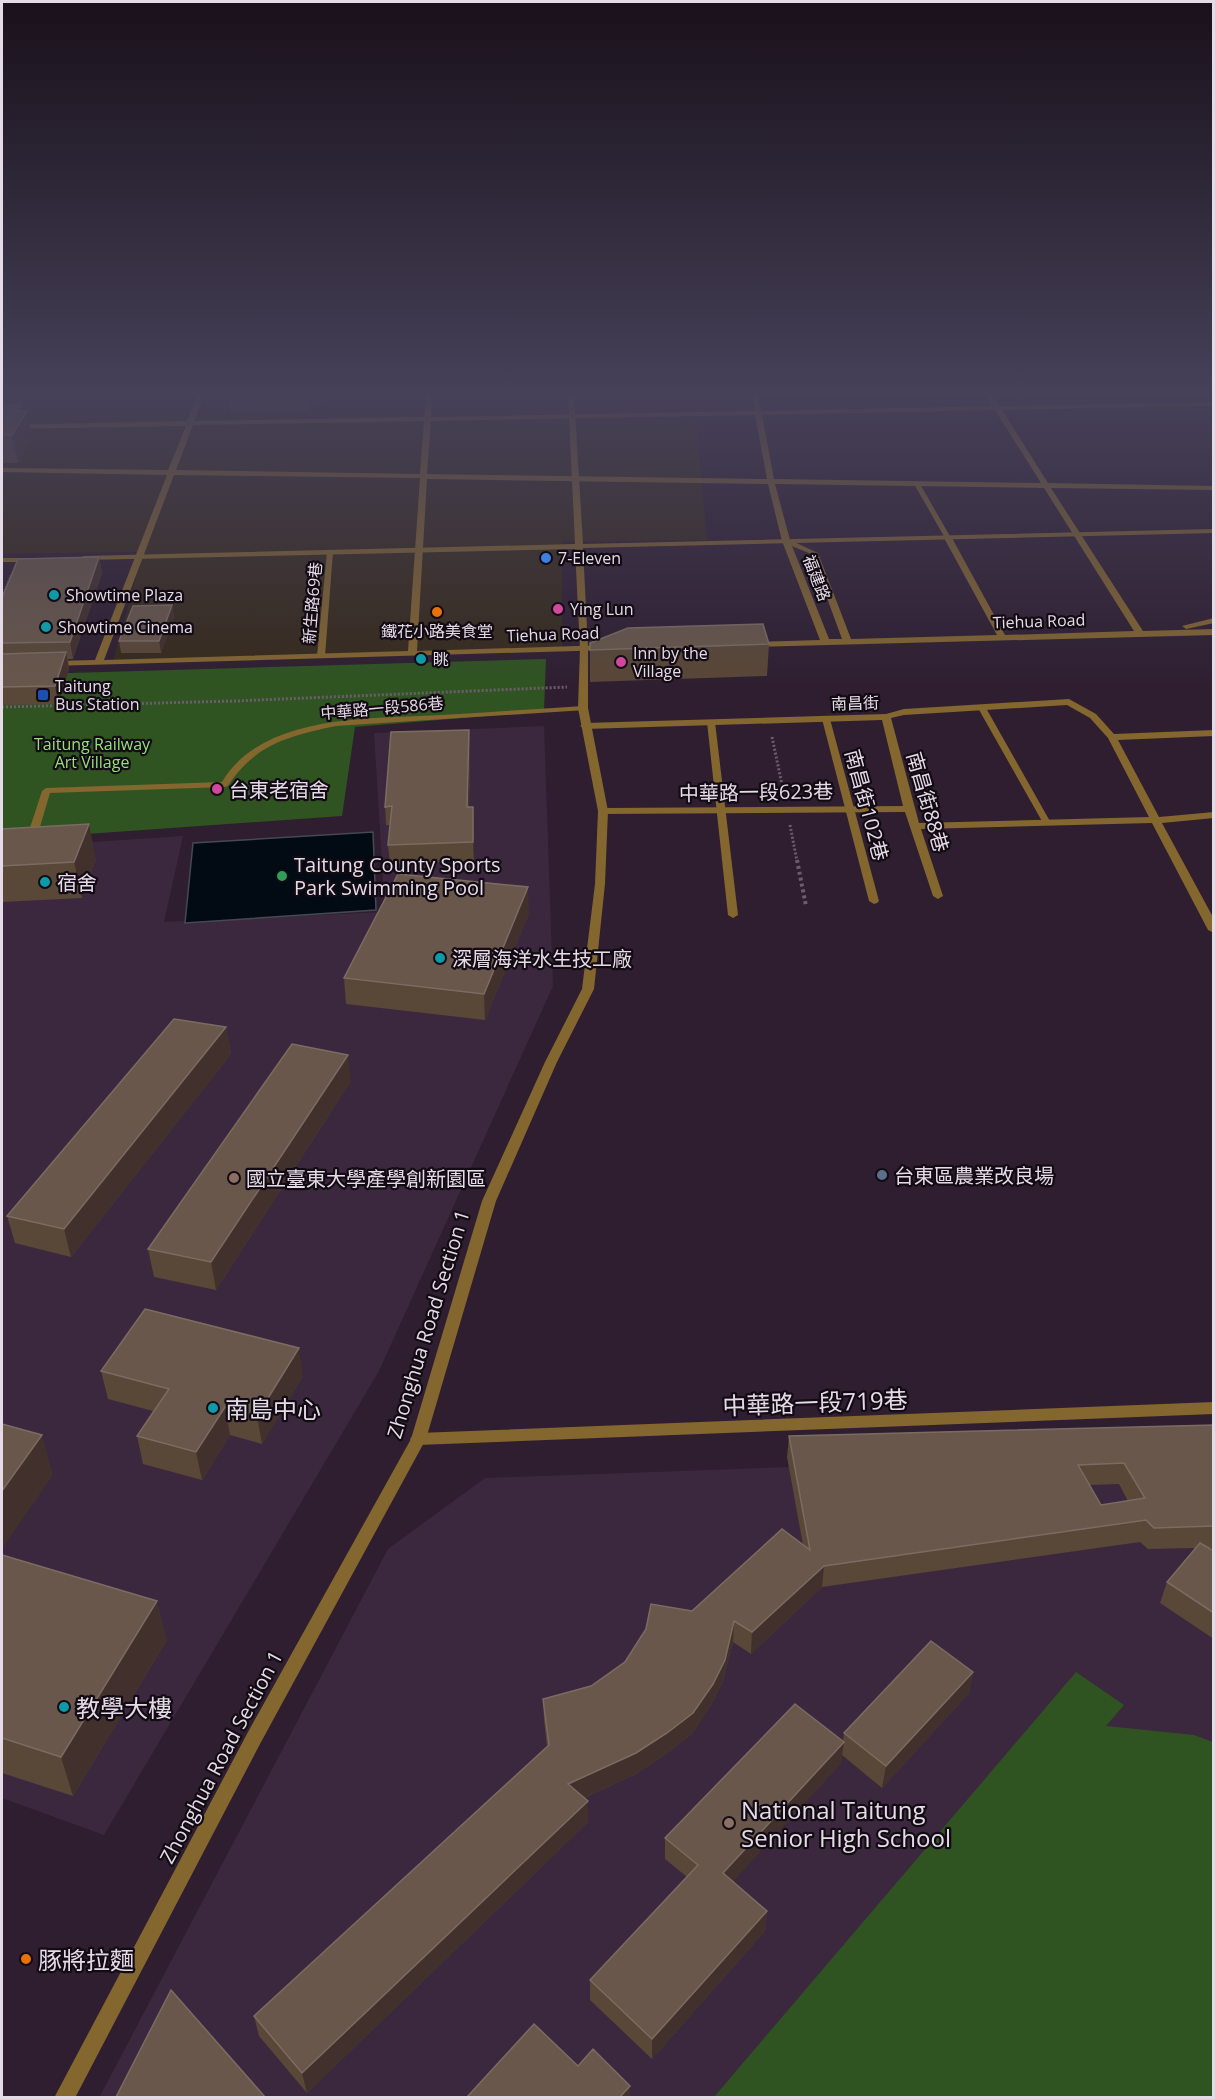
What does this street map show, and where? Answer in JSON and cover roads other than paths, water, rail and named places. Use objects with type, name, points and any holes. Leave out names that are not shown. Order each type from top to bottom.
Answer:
[{"type":"street","points":[[98,663],[164,493]]},
{"type":"street","points":[[412,653],[416,550],[421,493]]},
{"type":"street","name":"Zhonghua Road Section 1","points":[[64,2097],[254,1738],[418,1439],[489,1201],[551,1062],[588,989],[600,884],[603,812],[583,708],[584,648],[575,493]]},
{"type":"street","points":[[774,493],[786,541]]},
{"type":"street","points":[[1051,493],[1140,633],[1214,620]]},
{"type":"street","points":[[70,559],[1214,531]]},
{"type":"street","points":[[948,538],[1002,637]]},
{"type":"street","name":"福建路","points":[[786,541],[814,553],[848,643]]},
{"type":"street","name":"福建路","points":[[786,541],[826,643]]},
{"type":"street","points":[[2,560],[47,559]]},
{"type":"street","name":"Tiehua Road","points":[[745,645],[1214,632]]},
{"type":"street","name":"Tiehua Road","points":[[44,664],[618,647]]},
{"type":"street","name":"南昌街","points":[[585,726],[886,717],[904,712],[1069,702],[1093,717],[1112,737],[1158,820],[1214,930]]},
{"type":"street","name":"南昌街88巷","points":[[886,717],[909,809],[938,896]]},
{"type":"street","points":[[1112,737],[1214,733]]},
{"type":"street","name":"中華路一段623巷","points":[[603,812],[909,809]]},
{"type":"street","points":[[914,826],[1158,820],[1214,815]]},
{"type":"street","name":"中華路一段719巷","points":[[418,1439],[1214,1408]]},
{"type":"lane","points":[[922,493],[948,538]]},
{"type":"lane","name":"新生路69巷","points":[[321,656],[330,552]]},
{"type":"lane","name":"中華路一段586巷","points":[[29,846],[46,791],[225,784],[231,770],[252,753],[305,730],[336,724],[583,708]]},
{"type":"lane","points":[[982,708],[1047,823]]},
{"type":"lane","name":"南昌街102巷","points":[[826,719],[874,901]]},
{"type":"lane","points":[[711,722],[733,915]]},
{"type":"place","name":"7-Eleven","points":[[546,558]]},
{"type":"place","name":"Showtime Plaza","points":[[54,595]]},
{"type":"place","name":"Ying Lun","points":[[558,609]]},
{"type":"place","name":"鐵花小路美食堂","points":[[437,612]]},
{"type":"place","name":"Showtime Cinema","points":[[46,627]]},
{"type":"place","name":"眺","points":[[421,659]]},
{"type":"place","name":"Inn by the Village","points":[[621,662]]},
{"type":"place","name":"Taitung Bus Station","points":[[43,695]]},
{"type":"place","name":"台東老宿舍","points":[[217,789]]},
{"type":"place","name":"Taitung County Sports Park Swimming Pool","points":[[282,876]]},
{"type":"place","name":"宿舍","points":[[45,882]]},
{"type":"place","name":"深層海洋水生技工廠","points":[[440,958]]},
{"type":"place","name":"台東區農業改良場","points":[[882,1175]]},
{"type":"place","name":"國立臺東大學產學創新園區","points":[[234,1178]]},
{"type":"place","name":"南島中心","points":[[213,1408]]},
{"type":"place","name":"教學大樓","points":[[64,1707]]},
{"type":"place","name":"National Taitung Senior High School","points":[[729,1823]]},
{"type":"place","name":"豚將拉麵","points":[[26,1959]]},
{"type":"park label","name":"Taitung Railway Art Village","points":[[92,753]]}]
